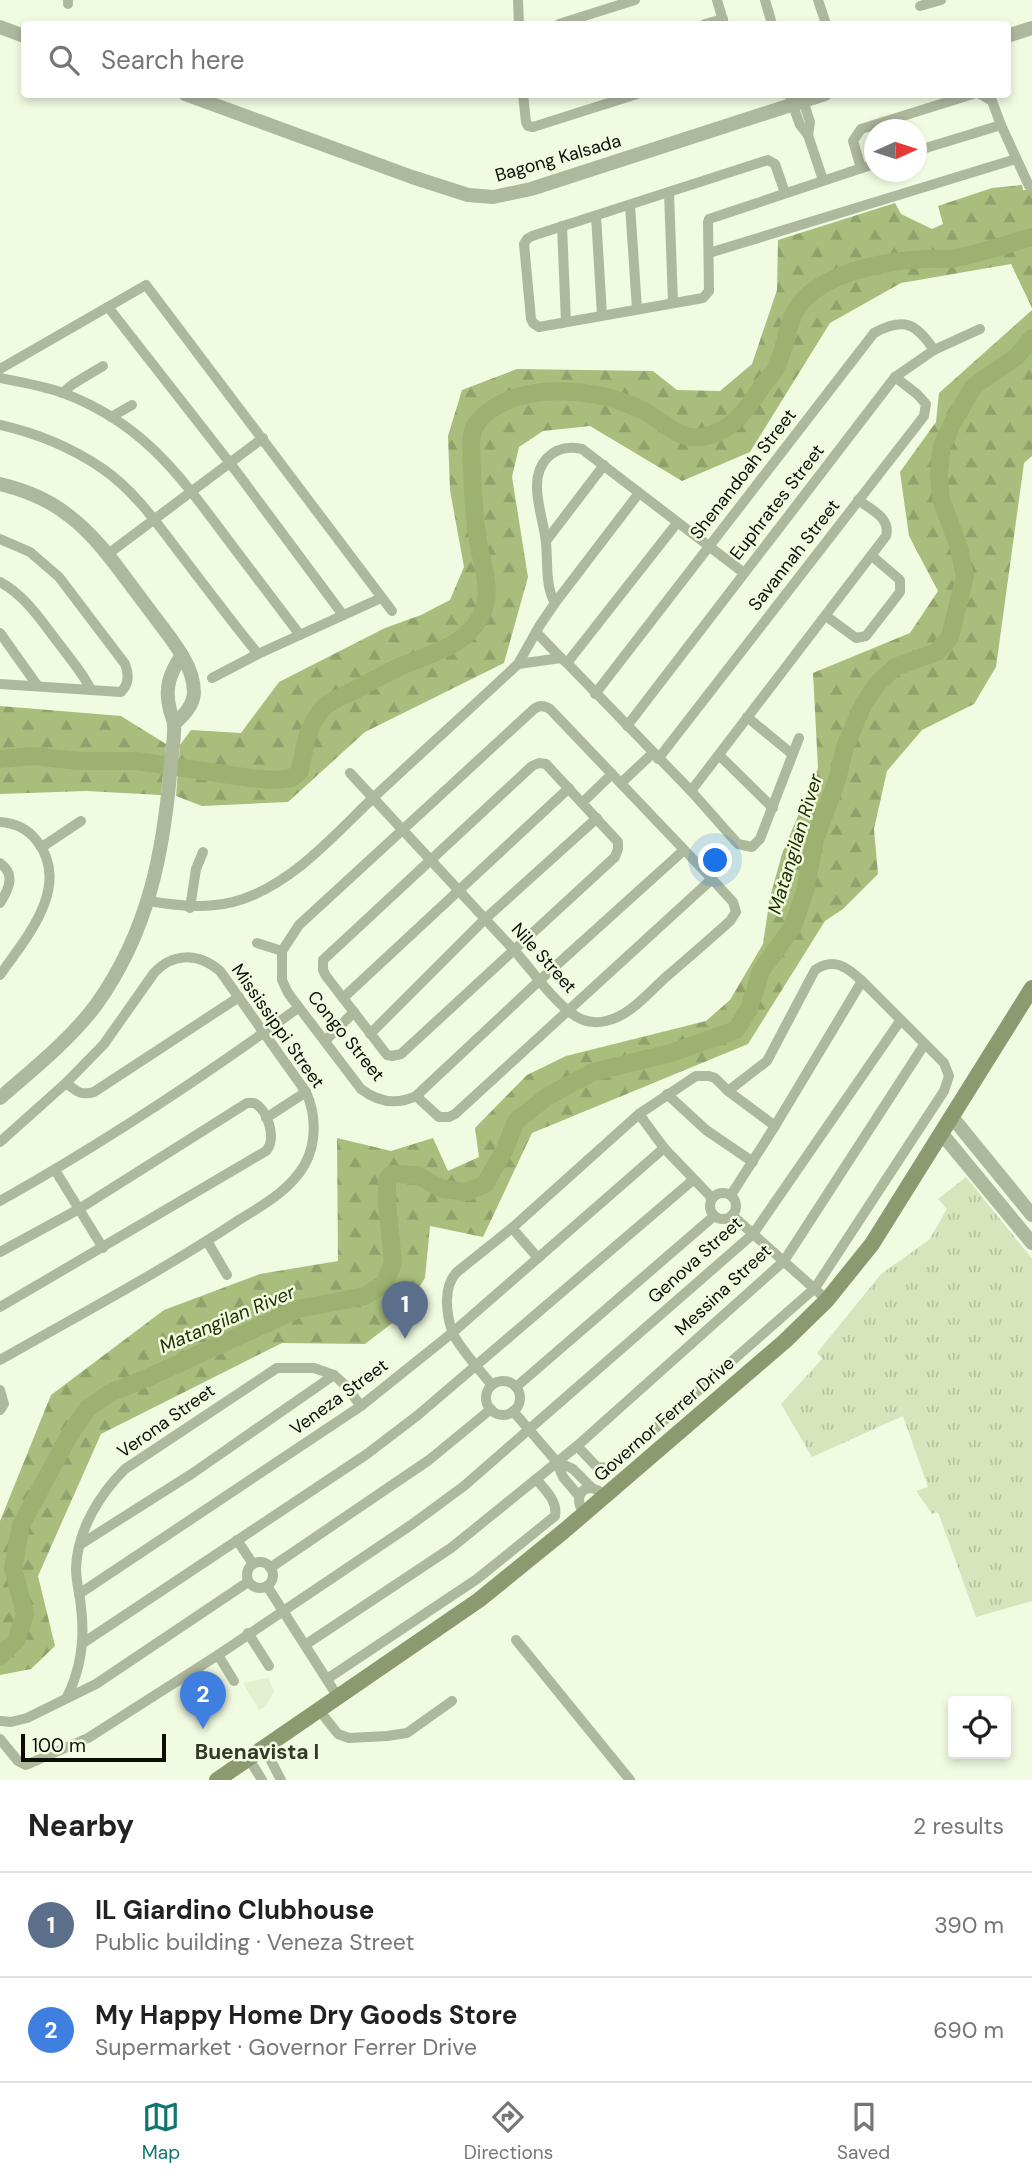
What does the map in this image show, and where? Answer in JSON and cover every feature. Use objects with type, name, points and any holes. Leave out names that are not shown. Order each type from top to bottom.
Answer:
[{"type":"main road","name":"Governor Ferrer Drive","points":[[217,1780],[479,1600],[584,1513],[598,1491],[785,1340],[821,1294],[872,1244],[1032,988]]},
{"type":"street","points":[[518,0],[519,21]]},
{"type":"street","points":[[568,21],[635,0]]},
{"type":"street","points":[[716,0],[723,21]]},
{"type":"street","points":[[765,0],[771,21]]},
{"type":"street","points":[[818,0],[825,21]]},
{"type":"street","points":[[920,6],[936,1]]},
{"type":"street","points":[[0,27],[21,35]]},
{"type":"street","points":[[1011,35],[1032,27]]},
{"type":"street","name":"Bagong Kalsada","points":[[195,98],[412,177],[468,195],[493,197],[531,188],[797,99]]},
{"type":"street","points":[[523,98],[526,122],[533,127],[624,98]]},
{"type":"street","points":[[861,168],[853,141],[861,129],[960,98]]},
{"type":"street","points":[[987,98],[992,101],[1000,125],[1029,186]]},
{"type":"street","points":[[797,99],[800,125],[808,135],[823,180]]},
{"type":"street","points":[[927,148],[1000,125]]},
{"type":"street","points":[[709,253],[1016,159]]},
{"type":"street","points":[[785,193],[775,164],[768,160],[532,236],[524,244],[533,323],[539,327],[703,298],[709,291],[709,219],[864,167]]},
{"type":"street","points":[[669,192],[673,303]]},
{"type":"street","points":[[630,205],[637,309]]},
{"type":"street","points":[[596,216],[603,316]]},
{"type":"street","points":[[562,226],[566,322]]},
{"type":"street","points":[[0,369],[146,285],[392,611]]},
{"type":"street","points":[[108,307],[230,463],[343,615]]},
{"type":"street","name":"Shenandoah Street","points":[[595,694],[874,332],[885,327],[910,324],[922,332],[934,350]]},
{"type":"street","name":"Euphrates Street","points":[[626,726],[895,377],[934,350],[980,329]]},
{"type":"street","points":[[62,393],[103,366]]},
{"type":"street","name":"Savannah Street","points":[[621,783],[656,756],[924,416],[926,404],[923,399],[895,377]]},
{"type":"street","points":[[0,378],[62,393],[127,427],[152,447],[192,492],[300,635]]},
{"type":"street","points":[[111,418],[132,405]]},
{"type":"street","points":[[0,425],[23,430],[52,442],[104,470],[127,490],[155,520],[257,654]]},
{"type":"street","points":[[108,554],[263,438]]},
{"type":"street","points":[[555,603],[550,590],[537,477],[541,464],[560,449],[572,447],[582,449],[604,465],[744,573]]},
{"type":"street","points":[[546,541],[604,465]]},
{"type":"street","points":[[0,484],[44,499],[83,526],[108,554],[182,655],[190,673],[194,693],[192,703],[174,724]]},
{"type":"street","points":[[148,901],[190,908],[234,902],[272,886],[314,854],[518,664],[555,603],[639,493]]},
{"type":"street","points":[[691,791],[886,536],[887,522],[858,500]]},
{"type":"street","points":[[518,664],[564,660],[677,523]]},
{"type":"street","points":[[0,539],[30,552],[59,577],[125,664],[128,678],[121,692],[0,684]]},
{"type":"street","points":[[826,616],[856,638],[861,638],[866,636],[900,592],[900,580],[872,556]]},
{"type":"street","points":[[0,582],[28,604],[82,674],[91,690]]},
{"type":"street","points":[[212,678],[257,654],[381,598]]},
{"type":"street","points":[[536,632],[691,791],[738,844],[745,847],[756,845],[799,738]]},
{"type":"street","points":[[0,633],[37,685]]},
{"type":"street","points":[[0,1098],[96,1005],[134,937],[148,901],[161,854],[174,724],[167,690],[171,673],[182,655]]},
{"type":"street","points":[[257,943],[282,951],[299,925],[534,709],[542,706],[550,709],[712,879],[449,1117],[439,1117],[416,1096],[684,850]]},
{"type":"street","points":[[747,717],[792,754]]},
{"type":"street","points":[[719,755],[772,808]]},
{"type":"street","points":[[546,764],[582,803],[618,842],[615,858],[401,1054],[387,1055],[326,976],[322,964],[328,954],[532,766],[546,764]]},
{"type":"street","name":"Nile Street","points":[[350,773],[568,1011],[585,1021],[616,1018],[626,1012],[730,921],[736,912],[733,902],[712,879]]},
{"type":"street","points":[[582,803],[612,774]]},
{"type":"street","points":[[343,998],[569,789]]},
{"type":"street","points":[[370,1034],[485,919],[597,818]]},
{"type":"street","points":[[42,847],[81,821]]},
{"type":"street","points":[[0,822],[17,825],[28,832],[42,847],[51,874],[49,893],[26,937],[0,975]]},
{"type":"street","points":[[190,908],[196,869],[203,852]]},
{"type":"street","points":[[0,863],[7,868],[10,875],[9,885],[0,902]]},
{"type":"street","points":[[49,893],[61,899]]},
{"type":"street","name":"Congo Street","points":[[282,951],[282,980],[288,993],[361,1089],[370,1096],[390,1101],[416,1096]]},
{"type":"street","name":"Mississippi Street","points":[[0,1142],[66,1083],[104,1044],[154,973],[170,960],[187,957],[201,958],[220,971],[306,1092],[313,1112],[312,1148],[306,1163],[295,1179],[277,1195],[207,1241],[0,1360]]},
{"type":"street","points":[[577,1446],[597,1467],[610,1468],[821,1294],[948,1084],[949,1076],[944,1063],[862,981],[839,964],[822,966],[815,970],[767,1061],[727,1091]]},
{"type":"street","points":[[731,1195],[862,981]]},
{"type":"street","points":[[66,1083],[77,1093],[94,1092],[239,997]]},
{"type":"street","points":[[0,1201],[55,1170],[299,1007]]},
{"type":"street","points":[[325,1041],[354,1012]]},
{"type":"street","name":"Genova Street","points":[[0,1739],[18,1761],[30,1764],[88,1738],[218,1655],[411,1525],[464,1486],[753,1234],[900,1021]]},
{"type":"street","name":"Messina Street","points":[[304,1645],[451,1548],[577,1446],[784,1261],[924,1045]]},
{"type":"street","points":[[492,1385],[452,1333],[447,1296],[451,1278],[512,1228],[639,1114],[696,1076],[715,1078],[727,1091],[775,1126]]},
{"type":"street","points":[[266,1118],[306,1092]]},
{"type":"street","points":[[667,1094],[706,1130],[752,1162]]},
{"type":"street","points":[[0,1252],[79,1209],[247,1103],[254,1102],[259,1105],[266,1118],[271,1141],[266,1152],[0,1307]]},
{"type":"street","points":[[639,1114],[664,1148],[712,1198]]},
{"type":"street","points":[[952,1117],[1032,1215]]},
{"type":"street","points":[[942,1133],[1032,1243]]},
{"type":"street","name":"Veneza Street","points":[[79,1594],[361,1406],[452,1333],[664,1148]]},
{"type":"street","points":[[55,1170],[103,1248]]},
{"type":"street","points":[[83,1643],[367,1454],[418,1415],[693,1180]]},
{"type":"street","points":[[719,1193],[731,1195],[736,1207],[732,1215],[725,1219],[714,1216],[709,1208],[712,1198],[719,1193]]},
{"type":"street","points":[[732,1215],[821,1294]]},
{"type":"street","points":[[516,1387],[714,1216]]},
{"type":"street","points":[[512,1228],[538,1258]]},
{"type":"street","points":[[207,1241],[227,1275]]},
{"type":"street","name":"Verona Street","points":[[67,1698],[78,1668],[83,1643],[76,1567],[81,1544],[99,1500],[110,1484],[125,1469],[273,1369],[314,1368],[334,1375]]},
{"type":"street","points":[[81,1544],[193,1473],[334,1375],[361,1406]]},
{"type":"street","points":[[504,1381],[516,1387],[520,1400],[513,1411],[502,1415],[491,1409],[486,1397],[492,1385],[504,1381]]},
{"type":"street","points":[[0,1390],[4,1404],[0,1410]]},
{"type":"street","points":[[271,1568],[429,1460],[491,1409]]},
{"type":"street","points":[[513,1411],[556,1461],[564,1477],[579,1496],[579,1506],[584,1513]]},
{"type":"street","points":[[556,1461],[573,1469],[598,1491]]},
{"type":"street","points":[[327,1679],[477,1579],[555,1516],[557,1508],[536,1479]]},
{"type":"street","points":[[579,1496],[584,1490],[598,1491]]},
{"type":"street","points":[[237,1540],[253,1564]]},
{"type":"street","points":[[264,1563],[271,1568],[272,1578],[267,1586],[257,1588],[248,1582],[247,1572],[253,1564],[264,1563]]},
{"type":"street","points":[[0,1729],[0,1720],[11,1722],[27,1718],[96,1684],[248,1582]]},
{"type":"street","points":[[267,1586],[338,1697]]},
{"type":"street","points":[[248,1633],[269,1666]]},
{"type":"street","points":[[516,1640],[630,1780]]},
{"type":"street","points":[[218,1655],[234,1681]]},
{"type":"street","points":[[319,1710],[338,1734],[349,1738],[387,1737],[407,1733],[452,1701]]},
{"type":"street","points":[[265,1749],[281,1780]]},
{"type":"street","points":[[249,1759],[262,1780]]},
{"type":"shaded area","points":[[268,1678],[274,1691],[266,1706],[259,1710],[243,1683]]},
{"type":"green space","points":[[1022,185],[1023,190],[1032,190],[1032,308],[1011,264],[901,283],[830,323],[750,452],[682,481],[590,426],[543,431],[519,447],[512,477],[528,577],[504,663],[365,732],[288,802],[202,806],[176,796],[180,745],[191,730],[241,733],[279,682],[385,628],[421,615],[450,600],[464,567],[450,490],[448,436],[462,390],[517,369],[653,371],[677,390],[720,391],[752,364],[777,290],[778,240],[895,203],[901,214],[932,229],[943,224],[938,206],[992,188]]},
{"type":"green space","points":[[1032,310],[1032,456],[1024,463],[996,667],[974,704],[922,730],[887,771],[874,829],[878,874],[843,909],[825,921],[748,1044],[532,1133],[483,1237],[430,1226],[425,1278],[400,1317],[365,1344],[282,1343],[101,1434],[38,1576],[55,1646],[31,1669],[0,1675],[0,1521],[51,1395],[164,1310],[260,1274],[338,1261],[337,1138],[391,1151],[433,1138],[448,1171],[479,1157],[475,1128],[527,1075],[566,1056],[706,1021],[730,1000],[763,944],[770,897],[782,854],[818,768],[813,673],[910,633],[938,591],[909,536],[900,472],[936,422],[939,393]]},
{"type":"green space","points":[[0,706],[121,716],[166,744],[161,795],[86,791],[0,794]]},
{"type":"green space","points":[[966,1177],[1032,1259],[1032,1601],[976,1617],[938,1512],[932,1514],[916,1491],[928,1487],[903,1416],[812,1457],[781,1404],[822,1359],[817,1353],[881,1274],[929,1240],[947,1209],[938,1199]]},
{"type":"waterway","points":[[0,759],[34,756],[78,761],[137,761],[250,778],[292,778],[300,771],[308,734],[325,706],[395,669],[455,643],[465,636],[480,618],[487,591],[475,517],[471,443],[475,427],[488,412],[508,400],[526,395],[546,392],[586,393],[642,410],[680,434],[697,437],[717,433],[733,423],[752,401],[776,367],[798,306],[827,282],[867,267],[910,260],[956,258],[1032,237]]},
{"type":"waterway","name":"Matangilan River","points":[[0,1656],[16,1641],[25,1614],[13,1568],[21,1525],[70,1434],[87,1409],[110,1393],[298,1309],[365,1296],[385,1283],[393,1262],[387,1203],[387,1179],[392,1174],[417,1175],[442,1189],[467,1192],[485,1184],[505,1149],[516,1121],[548,1096],[593,1072],[671,1053],[736,1030],[749,1009],[761,971],[793,926],[805,891],[815,839],[837,780],[845,747],[864,703],[877,684],[895,667],[937,652],[950,637],[965,576],[959,548],[941,499],[939,474],[942,446],[973,387],[1017,356],[1032,338]]},
{"type":"place","name":"IL Giardino Clubhouse","points":[[405,1339]]},
{"type":"place","name":"My Happy Home Dry Goods Store","points":[[203,1729]]},
{"type":"district","name":"Buenavista I","points":[[257,1752]]}]
